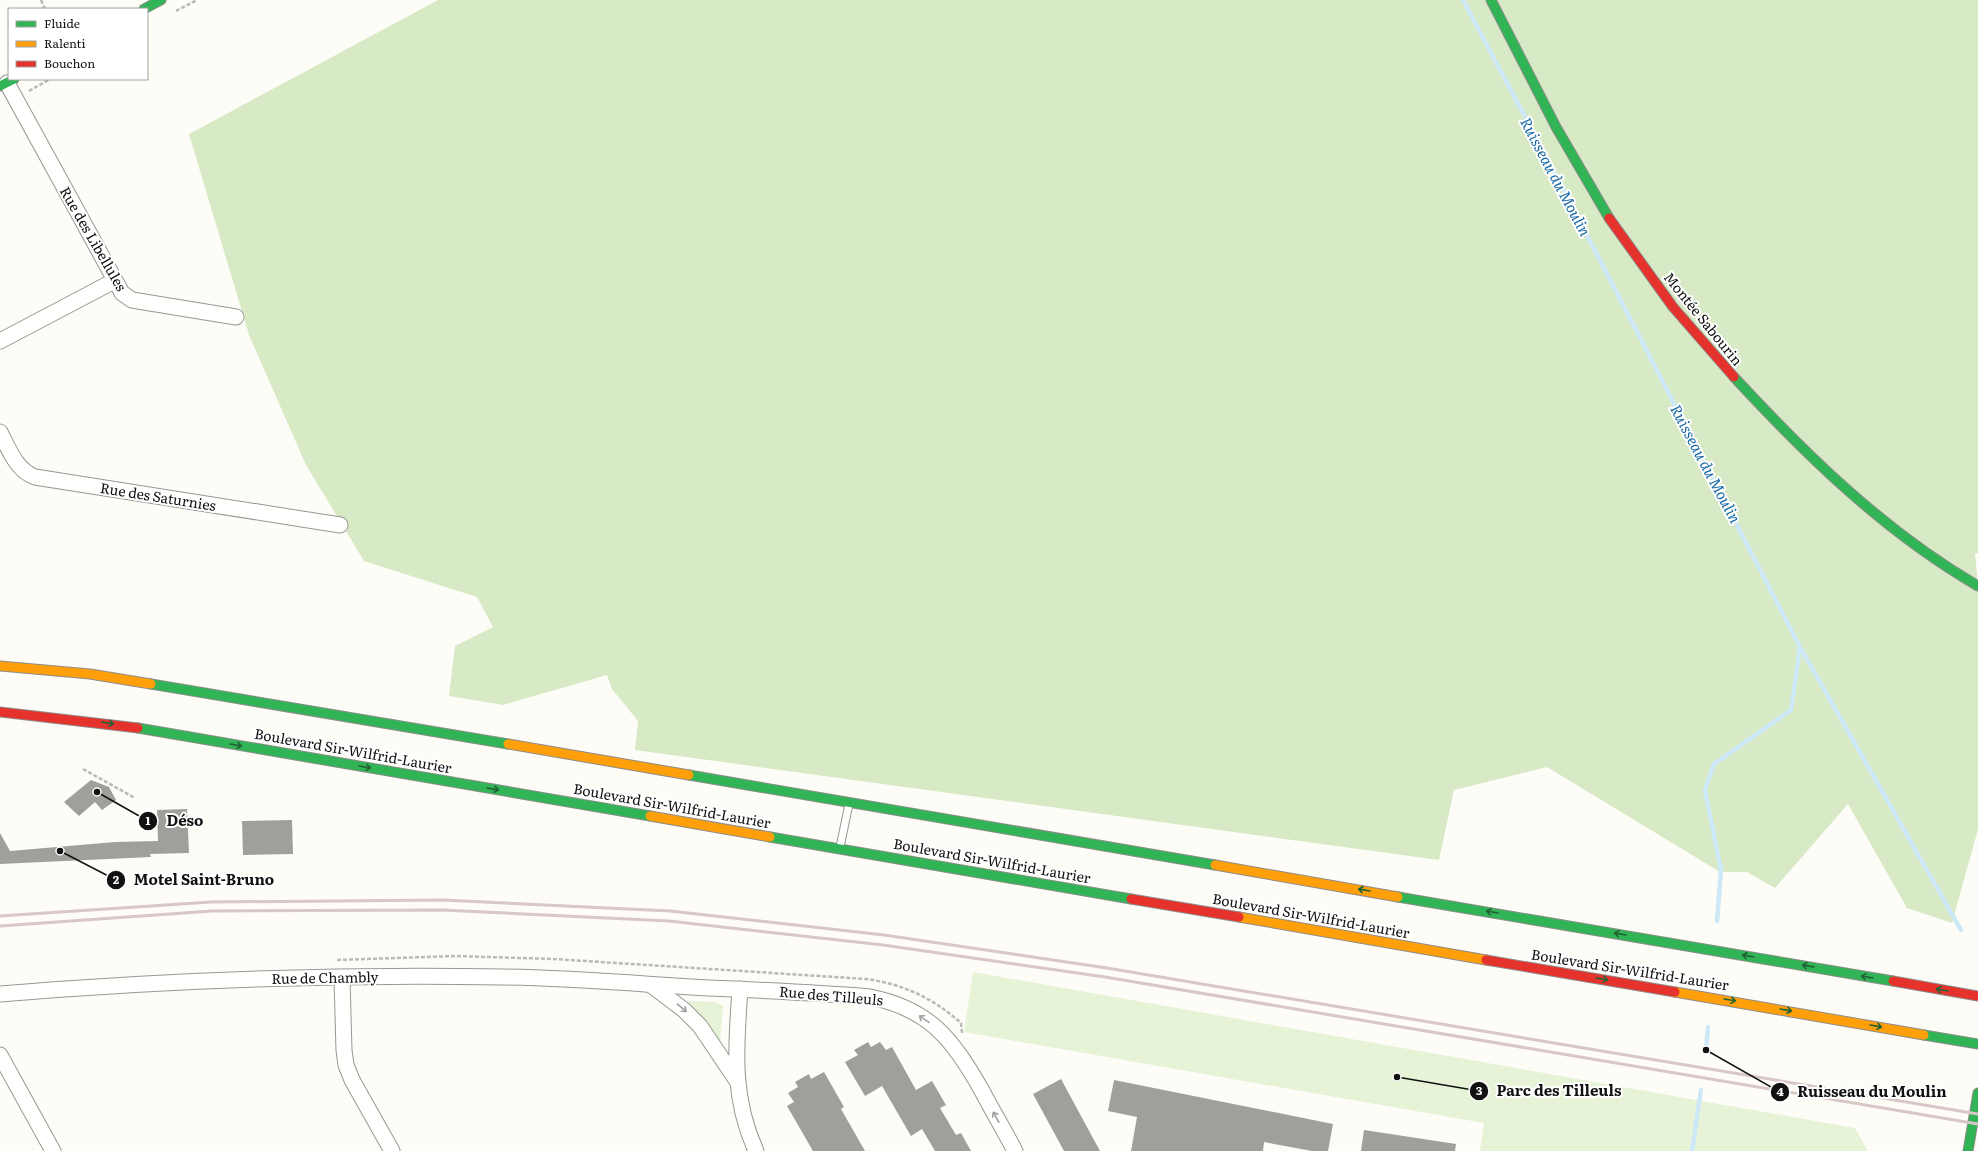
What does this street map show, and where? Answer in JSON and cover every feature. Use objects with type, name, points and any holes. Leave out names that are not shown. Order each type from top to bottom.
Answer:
[{"type":"main road","points":[[146,8],[161,0]]},
{"type":"main road","name":"Montée Sabourin","points":[[1491,0],[1550,117],[1598,201],[1636,257],[1696,336],[1774,420],[1862,503],[1918,548],[1978,586]]},
{"type":"main road","points":[[0,666],[90,674],[210,693],[1978,996]]},
{"type":"main road","name":"Boulevard Sir-Wilfrid-Laurier","points":[[0,712],[114,724],[1978,1044]]},
{"type":"main road","points":[[1968,1151],[1978,1093]]},
{"type":"street","name":"Rue des Libellules","points":[[7,83],[122,294],[132,300],[236,317]]},
{"type":"street","points":[[0,341],[114,281]]},
{"type":"street","name":"Rue des Saturnies","points":[[0,432],[18,465],[26,473],[35,478],[340,525]]},
{"type":"street","name":"Rue de Chambly","points":[[0,994],[118,986],[342,978],[505,977],[740,989]]},
{"type":"street","points":[[342,978],[344,1050],[346,1065],[352,1080],[392,1151]]},
{"type":"street","points":[[651,985],[684,1010],[700,1026],[737,1082]]},
{"type":"street","points":[[740,989],[736,1049],[737,1082],[743,1116],[756,1151]]},
{"type":"street","name":"Rue des Tilleuls","points":[[740,989],[870,998],[891,1002],[921,1016],[938,1029],[960,1053],[1015,1151]]},
{"type":"street","points":[[0,1055],[53,1151]]},
{"type":"lane","points":[[840,849],[849,802]]},
{"type":"path","points":[[30,90],[48,80]]},
{"type":"path","points":[[83,769],[136,798]]},
{"type":"green space","points":[[438,0],[1978,0],[1978,553],[1975,554],[1978,586],[1978,829],[1952,923],[1907,908],[1848,804],[1775,888],[1747,872],[1720,872],[1547,767],[1454,790],[1439,860],[635,750],[638,721],[612,689],[607,675],[503,705],[449,696],[455,646],[493,627],[477,597],[364,561],[306,465],[249,335],[189,134]]},
{"type":"green space","points":[[973,972],[1855,1128],[1868,1151],[1480,1151],[1484,1123],[964,1032]]},
{"type":"green space","points":[[688,1002],[715,1002],[723,1006],[720,1044],[699,1013]]},
{"type":"building","points":[[91,780],[109,787],[116,800],[102,810],[95,802],[79,816],[64,802]]},
{"type":"building","points":[[187,809],[189,853],[150,854],[151,857],[0,864],[0,833],[10,851],[115,842],[158,841],[157,810]]},
{"type":"building","points":[[292,820],[293,854],[243,855],[242,821]]},
{"type":"building","points":[[868,1042],[871,1047],[880,1042],[886,1050],[892,1047],[916,1090],[932,1081],[946,1105],[940,1108],[956,1135],[961,1133],[971,1151],[935,1151],[922,1129],[911,1136],[882,1086],[865,1096],[845,1062],[858,1055],[854,1050]]},
{"type":"building","points":[[824,1072],[844,1107],[841,1109],[865,1151],[813,1151],[787,1106],[794,1102],[788,1093],[798,1087],[795,1082],[809,1074],[811,1079]]},
{"type":"building","points":[[1061,1079],[1100,1151],[1064,1151],[1033,1094]]},
{"type":"building","points":[[1114,1080],[1333,1124],[1328,1151],[1312,1151],[1264,1142],[1263,1151],[1131,1151],[1137,1117],[1108,1111]]},
{"type":"building","points":[[1364,1130],[1456,1144],[1455,1151],[1361,1151]]},
{"type":"waterway","name":"Ruisseau du Moulin","points":[[1463,0],[1559,181],[1800,647],[1791,710],[1714,764],[1705,790],[1721,870],[1717,921]]},
{"type":"waterway","points":[[1800,647],[1961,930]]},
{"type":"waterway","name":"Ruisseau du Moulin","points":[[1706,1050],[1708,1027]]},
{"type":"waterway","name":"Ruisseau du Moulin","points":[[1692,1151],[1701,1090]]},
{"type":"railway","points":[[0,916],[211,902],[443,900],[670,911],[884,935],[1107,968],[1978,1114]]},
{"type":"railway","points":[[0,926],[212,911],[442,910],[669,921],[883,945],[1105,977],[1978,1124]]},
{"type":"traffic: fast","points":[[146,8],[161,0]]},
{"type":"traffic: fast","points":[[1491,0],[1556,127],[1609,218]]},
{"type":"traffic: fast","points":[[0,86],[12,80]]},
{"type":"traffic: fast","points":[[1734,377],[1790,435],[1848,491],[1911,542],[1978,586]]},
{"type":"traffic: fast","points":[[151,684],[508,744]]},
{"type":"traffic: fast","points":[[138,728],[650,816]]},
{"type":"traffic: fast","points":[[689,775],[1215,865]]},
{"type":"traffic: fast","points":[[770,837],[1131,899]]},
{"type":"traffic: fast","points":[[1398,897],[1893,981]]},
{"type":"traffic: fast","points":[[1924,1035],[1978,1044]]},
{"type":"traffic: fast","points":[[1968,1151],[1978,1093]]},
{"type":"traffic: slow","points":[[0,666],[90,674],[151,684]]},
{"type":"traffic: slow","points":[[508,744],[689,775]]},
{"type":"traffic: slow","points":[[650,816],[770,837]]},
{"type":"traffic: slow","points":[[1215,865],[1398,897]]},
{"type":"traffic: slow","points":[[1239,917],[1486,960]]},
{"type":"traffic: slow","points":[[1675,992],[1924,1035]]},
{"type":"traffic: jam","points":[[1609,218],[1673,307],[1734,377]]},
{"type":"traffic: jam","points":[[0,712],[138,728]]},
{"type":"traffic: jam","points":[[1131,899],[1239,917]]},
{"type":"traffic: jam","points":[[1486,960],[1675,992]]},
{"type":"traffic: jam","points":[[1893,981],[1978,996]]},
{"type":"place","name":"Déso","points":[[97,792]]},
{"type":"place","name":"Motel Saint-Bruno","points":[[60,851]]},
{"type":"place","name":"Ruisseau du Moulin","points":[[1706,1050]]},
{"type":"place","name":"Parc des Tilleuls","points":[[1397,1077]]}]
